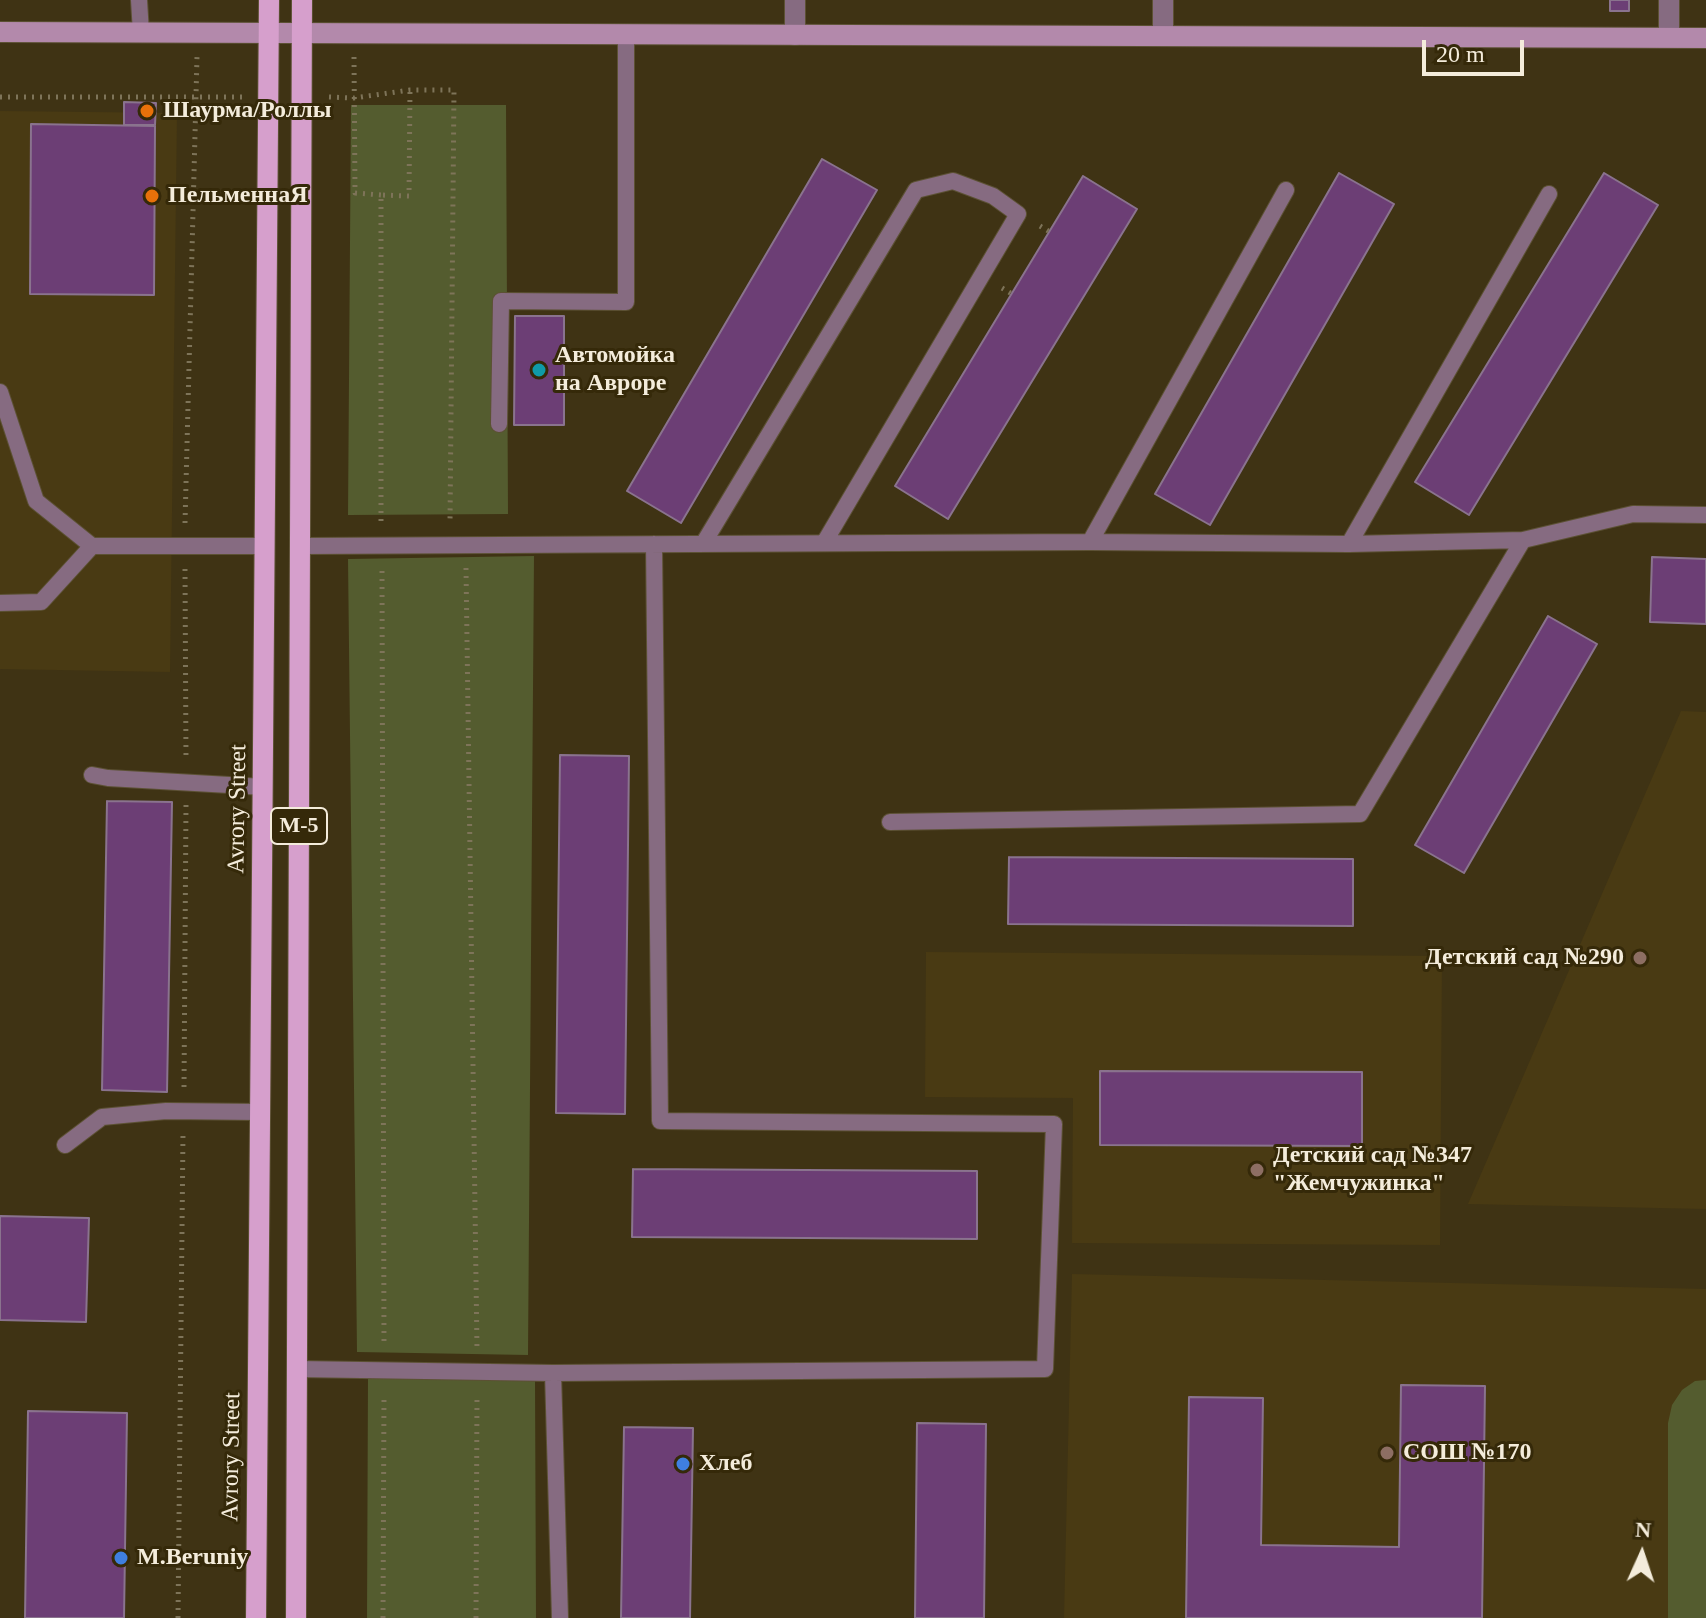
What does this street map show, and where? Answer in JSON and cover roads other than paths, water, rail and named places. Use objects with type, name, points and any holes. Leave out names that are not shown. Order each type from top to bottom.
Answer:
[{"type":"main road","name":"Avrory Street","points":[[256,1618],[269,0]]},
{"type":"main road","name":"М-5","points":[[296,1618],[302,0]]},
{"type":"main road","points":[[0,32],[1706,38]]},
{"type":"street","points":[[795,0],[795,35]]},
{"type":"street","points":[[1163,0],[1163,36]]},
{"type":"street","points":[[1669,0],[1669,37]]},
{"type":"lane","points":[[139,0],[141,33]]},
{"type":"lane","points":[[499,424],[501,301],[626,302],[626,34]]},
{"type":"lane","points":[[703,544],[916,190],[953,181],[993,196],[1018,214],[824,543]]},
{"type":"lane","points":[[1090,542],[1286,190]]},
{"type":"lane","points":[[1349,544],[1549,194]]},
{"type":"lane","points":[[0,392],[36,501],[92,546],[266,546]]},
{"type":"lane","points":[[300,546],[1090,542],[1349,544],[1523,540],[1633,514],[1706,515]]},
{"type":"lane","points":[[890,822],[1360,814],[1523,540]]},
{"type":"lane","points":[[297,1369],[553,1373],[1045,1369],[1054,1124],[660,1121],[654,544]]},
{"type":"lane","points":[[0,603],[41,602],[92,546]]},
{"type":"lane","points":[[92,775],[264,787]]},
{"type":"lane","points":[[65,1145],[102,1117],[166,1111],[261,1112]]},
{"type":"lane","points":[[553,1373],[560,1618]]},
{"type":"place","name":"Шаурма/Роллы","points":[[147,111]]},
{"type":"place","name":"ПельменнаЯ","points":[[152,196]]},
{"type":"place","name":"Автомойка на Авроре","points":[[539,370]]},
{"type":"place","name":"Детский сад №290","points":[[1640,958]]},
{"type":"place","name":"Детский сад №347 \"Жемчужинка\"","points":[[1257,1170]]},
{"type":"place","name":"СОШ №170","points":[[1387,1453]]},
{"type":"place","name":"Хлеб","points":[[683,1464]]},
{"type":"place","name":"M.Beruniy","points":[[121,1558]]}]
